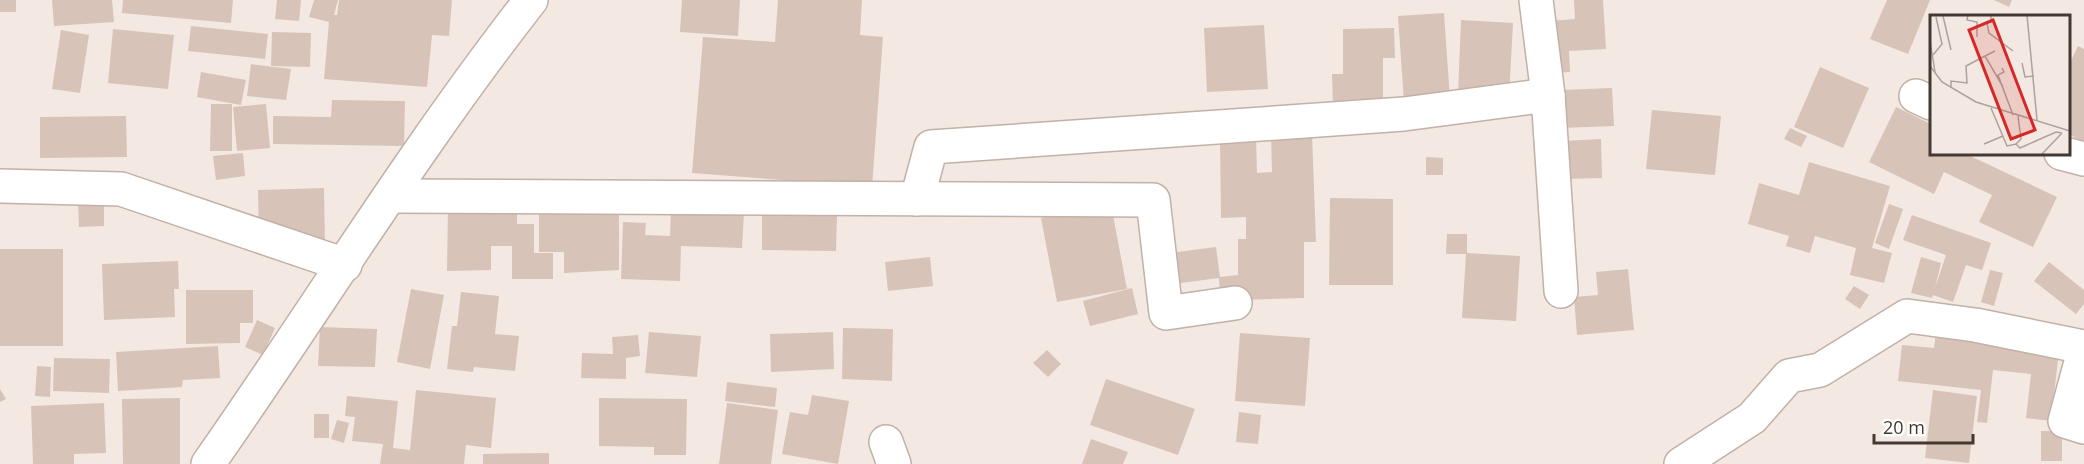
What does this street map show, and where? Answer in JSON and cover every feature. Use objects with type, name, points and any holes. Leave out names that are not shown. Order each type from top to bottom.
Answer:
[{"type":"street","points":[[208,464],[472,75],[531,0]]},
{"type":"street","points":[[1536,0],[1548,95],[1561,291]]},
{"type":"street","points":[[917,199],[931,147],[1404,114],[1548,95]]},
{"type":"street","points":[[2065,154],[2084,159]]},
{"type":"street","points":[[0,186],[122,189],[345,265]]},
{"type":"street","points":[[391,196],[1153,200],[1166,313],[1235,303]]},
{"type":"street","points":[[1681,464],[1752,418],[1789,376],[1820,370],[1907,316],[1975,325],[2084,349],[2065,421],[2084,427]]},
{"type":"building","points":[[0,0],[16,0],[16,12],[0,12]]},
{"type":"building","points":[[52,0],[112,0],[114,22],[54,26]]},
{"type":"building","points":[[123,0],[233,0],[231,23],[122,13]]},
{"type":"building","points":[[277,0],[301,0],[299,21],[275,19]]},
{"type":"building","points":[[314,0],[338,0],[334,15],[337,15],[339,0],[452,0],[449,36],[432,35],[427,87],[324,79],[329,22],[309,17]]},
{"type":"building","points":[[682,0],[740,0],[738,36],[680,32]]},
{"type":"building","points":[[778,0],[862,0],[860,35],[883,37],[872,187],[692,173],[703,37],[775,42]]},
{"type":"building","points":[[1574,0],[1603,0],[1606,49],[1569,51],[1570,72],[1554,73],[1550,21],[1575,19]]},
{"type":"building","points":[[1887,0],[1930,0],[1908,54],[1870,39]]},
{"type":"building","points":[[1994,0],[2012,0],[2009,7]]},
{"type":"building","points":[[1444,13],[1450,99],[1404,102],[1398,16]]},
{"type":"building","points":[[1461,20],[1513,23],[1509,98],[1458,95]]},
{"type":"building","points":[[1264,25],[1268,89],[1207,92],[1204,28]]},
{"type":"building","points":[[191,26],[268,34],[265,59],[188,51]]},
{"type":"building","points":[[1394,28],[1395,58],[1383,58],[1383,104],[1333,104],[1332,74],[1343,74],[1343,29]]},
{"type":"building","points":[[113,29],[174,35],[168,89],[108,83]]},
{"type":"building","points":[[61,30],[89,35],[80,93],[52,89]]},
{"type":"building","points":[[272,32],[311,33],[310,67],[271,66]]},
{"type":"building","points":[[2078,46],[2084,49],[2084,142],[2069,134],[2069,65]]},
{"type":"building","points":[[251,64],[291,69],[286,100],[247,96]]},
{"type":"building","points":[[1820,67],[1869,88],[1843,148],[1794,127]]},
{"type":"building","points":[[201,72],[246,80],[241,105],[197,97]]},
{"type":"building","points":[[1612,88],[1614,126],[1561,128],[1559,90]]},
{"type":"building","points":[[332,100],[405,101],[404,146],[273,144],[273,116],[331,117]]},
{"type":"building","points":[[211,104],[232,104],[232,151],[210,151]]},
{"type":"building","points":[[266,104],[270,148],[237,151],[233,107]]},
{"type":"building","points":[[1896,107],[1930,124],[1930,154],[1966,154],[2057,197],[2033,247],[1979,222],[1992,195],[1944,172],[1934,194],[1869,162]]},
{"type":"building","points":[[1652,110],[1721,116],[1715,175],[1646,169]]},
{"type":"building","points":[[126,116],[127,157],[40,158],[40,117]]},
{"type":"building","points":[[1790,128],[1807,136],[1801,147],[1784,139]]},
{"type":"building","points":[[1312,134],[1316,242],[1304,242],[1304,298],[1239,300],[1220,292],[1219,278],[1166,285],[1162,254],[1216,247],[1220,277],[1238,275],[1238,239],[1246,239],[1246,217],[1221,218],[1220,137],[1256,137],[1257,173],[1272,172],[1271,135]]},
{"type":"building","points":[[1601,139],[1602,178],[1564,179],[1563,141]]},
{"type":"building","points":[[243,153],[245,176],[216,180],[213,156]]},
{"type":"building","points":[[1426,157],[1443,158],[1443,175],[1426,175]]},
{"type":"building","points":[[1809,162],[1890,186],[1872,248],[1892,253],[1884,283],[1850,275],[1856,248],[1815,236],[1810,253],[1786,246],[1789,236],[1748,224],[1759,183],[1799,195]]},
{"type":"building","points":[[324,188],[325,243],[259,245],[258,190]]},
{"type":"building","points":[[1330,198],[1393,199],[1393,285],[1329,285]]},
{"type":"building","points":[[78,201],[104,201],[104,226],[79,227]]},
{"type":"building","points":[[1889,204],[1903,209],[1889,249],[1875,243]]},
{"type":"building","points":[[1111,205],[1127,289],[1057,302],[1041,218]]},
{"type":"building","points":[[448,207],[517,207],[517,224],[534,224],[534,253],[553,253],[553,279],[512,279],[512,246],[491,246],[491,270],[447,271]]},
{"type":"building","points":[[619,209],[619,270],[564,273],[564,252],[539,252],[539,210]]},
{"type":"building","points":[[671,210],[744,213],[742,248],[681,246],[680,281],[621,279],[623,222],[646,223],[645,235],[670,236]]},
{"type":"building","points":[[762,215],[837,216],[836,251],[762,250]]},
{"type":"building","points":[[1912,215],[1991,243],[1982,270],[1966,265],[1953,302],[1933,295],[1932,298],[1911,293],[1921,257],[1941,263],[1935,288],[1946,255],[1903,240]]},
{"type":"building","points":[[1447,234],[1467,234],[1467,253],[1520,256],[1516,321],[1462,318],[1466,254],[1446,254]]},
{"type":"building","points":[[0,249],[63,249],[63,346],[0,346]]},
{"type":"building","points":[[930,257],[933,286],[888,291],[885,262]]},
{"type":"building","points":[[178,261],[179,289],[174,289],[175,317],[104,320],[102,264]]},
{"type":"building","points":[[2049,262],[2084,290],[2084,304],[2076,314],[2034,281]]},
{"type":"building","points":[[1628,269],[1634,330],[1577,335],[1574,297],[1598,295],[1596,272]]},
{"type":"building","points":[[1990,270],[2003,273],[1994,306],[1981,302]]},
{"type":"building","points":[[1854,286],[1869,295],[1860,309],[1845,299]]},
{"type":"building","points":[[1132,288],[1138,314],[1090,326],[1083,301]]},
{"type":"building","points":[[411,289],[444,295],[430,369],[397,362]]},
{"type":"building","points":[[186,290],[253,290],[253,323],[240,323],[240,343],[186,344]]},
{"type":"building","points":[[461,292],[499,296],[495,334],[519,336],[515,371],[474,367],[473,372],[447,369],[452,326],[457,326]]},
{"type":"building","points":[[257,320],[275,328],[263,355],[245,347]]},
{"type":"building","points":[[1937,325],[2059,351],[2051,421],[2026,418],[2031,374],[1993,370],[1987,423],[1977,422],[1981,390],[1898,381],[1902,345],[1934,348]]},
{"type":"building","points":[[320,327],[377,329],[375,367],[318,366]]},
{"type":"building","points":[[843,328],[893,329],[892,381],[842,379]]},
{"type":"building","points":[[649,332],[701,336],[697,377],[645,373]]},
{"type":"building","points":[[833,332],[834,369],[771,372],[770,334]]},
{"type":"building","points":[[1240,333],[1310,338],[1305,406],[1235,401]]},
{"type":"building","points":[[638,335],[640,356],[626,358],[626,379],[581,378],[582,353],[613,354],[612,337]]},
{"type":"building","points":[[218,346],[220,378],[183,380],[182,387],[118,391],[116,352]]},
{"type":"building","points":[[1047,350],[1061,364],[1048,377],[1033,363]]},
{"type":"building","points":[[54,358],[110,359],[109,393],[53,391]]},
{"type":"building","points":[[37,366],[51,367],[50,397],[35,396]]},
{"type":"building","points":[[1106,379],[1195,409],[1178,455],[1090,425]]},
{"type":"building","points":[[727,382],[777,388],[775,407],[725,401]]},
{"type":"building","points":[[0,389],[6,399],[0,402]]},
{"type":"building","points":[[416,390],[496,398],[491,448],[466,445],[464,464],[380,464],[383,444],[352,441],[355,417],[345,416],[347,396],[398,401],[393,448],[410,450]]},
{"type":"building","points":[[1933,390],[1977,396],[1969,463],[1925,458]]},
{"type":"building","points":[[812,395],[849,401],[838,464],[782,454],[790,412],[808,415]]},
{"type":"building","points":[[180,398],[180,464],[123,464],[122,399]]},
{"type":"building","points":[[599,398],[687,399],[686,455],[654,455],[654,447],[599,446]]},
{"type":"building","points":[[104,403],[106,453],[74,454],[74,464],[33,464],[31,406]]},
{"type":"building","points":[[727,403],[778,410],[771,464],[719,464]]},
{"type":"building","points":[[1239,412],[1261,415],[1258,444],[1236,442]]},
{"type":"building","points":[[314,414],[329,414],[329,438],[314,438]]},
{"type":"building","points":[[337,420],[349,423],[344,443],[331,439]]},
{"type":"building","points":[[2041,431],[2062,431],[2062,461],[2041,461]]},
{"type":"building","points":[[1091,439],[1128,452],[1123,464],[1082,464]]},
{"type":"building","points":[[549,453],[549,464],[483,464],[483,454]]}]
